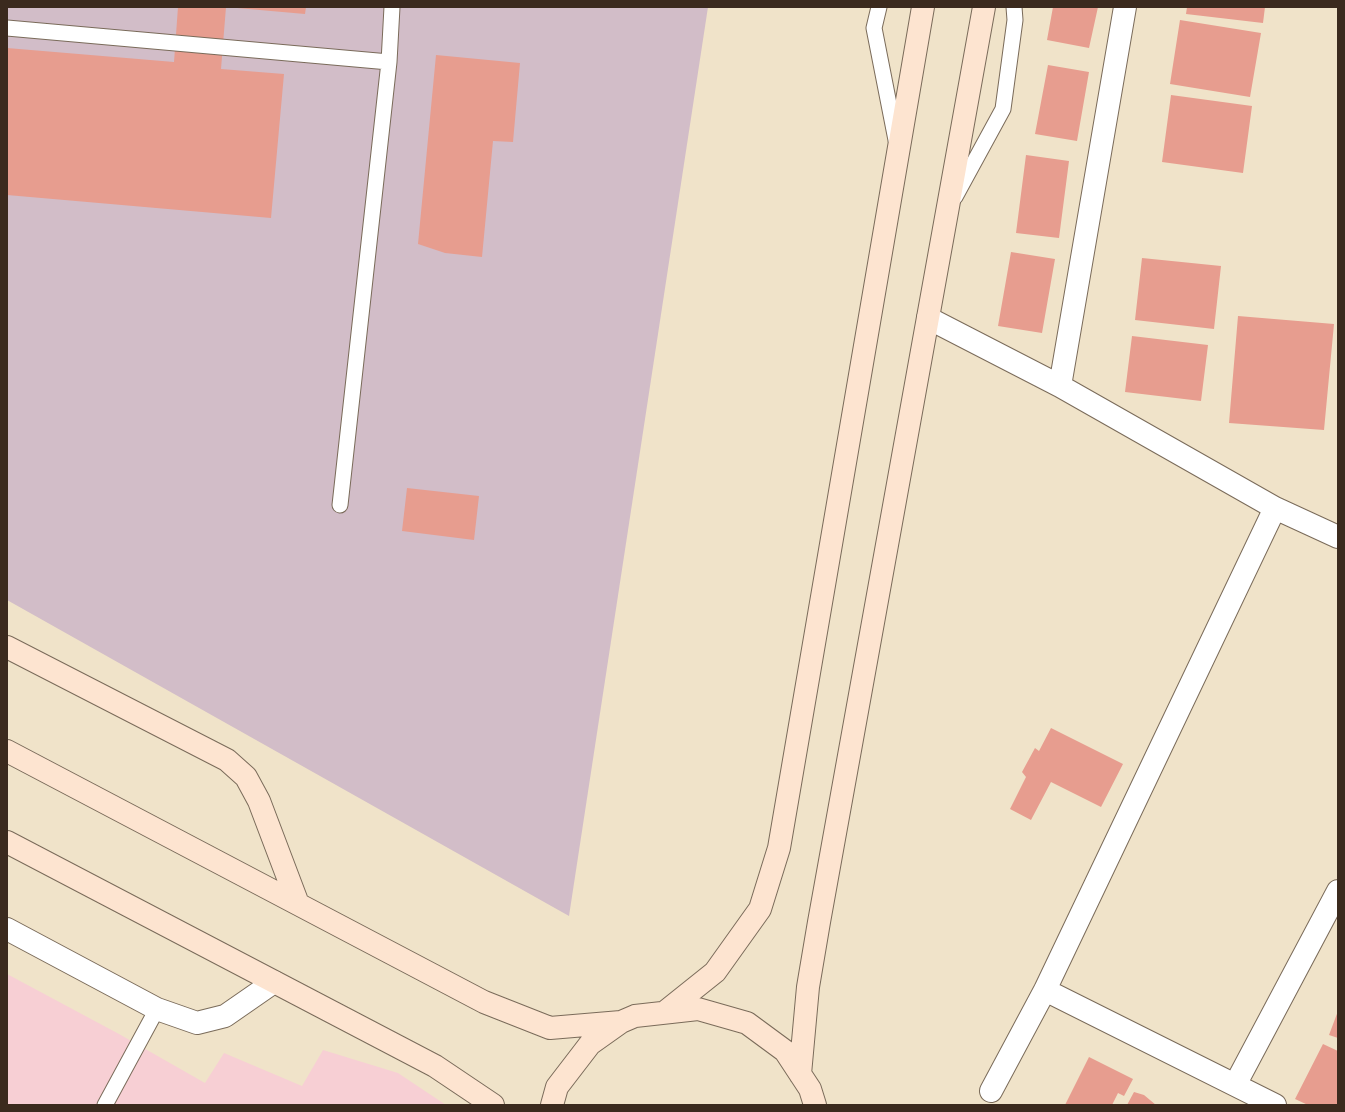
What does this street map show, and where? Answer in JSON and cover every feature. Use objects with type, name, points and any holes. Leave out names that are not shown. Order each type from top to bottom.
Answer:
[{"type":"street","points":[[665,1012],[715,972],[760,909],[779,848],[923,7]]},
{"type":"street","points":[[800,1074],[808,987],[984,7]]},
{"type":"street","points":[[1060,386],[1125,7]]},
{"type":"street","points":[[928,318],[1060,386],[1275,508],[1338,537]]},
{"type":"street","points":[[991,1091],[1045,990],[1275,508]]},
{"type":"street","points":[[7,647],[227,760],[246,777],[259,801],[298,904]]},
{"type":"street","points":[[7,751],[484,1002],[550,1028],[620,1022]]},
{"type":"street","points":[[7,842],[435,1066],[493,1105]]},
{"type":"street","points":[[1235,1085],[1338,891]]},
{"type":"street","points":[[7,929],[157,1009],[197,1023],[225,1016],[274,982]]},
{"type":"street","points":[[1045,990],[1275,1105]]},
{"type":"street","points":[[552,1105],[557,1087],[590,1044],[620,1022],[635,1016],[698,1009],[747,1023],[785,1051],[810,1089],[815,1105]]},
{"type":"lane","points":[[340,505],[389,62],[392,7]]},
{"type":"lane","points":[[879,7],[874,28],[898,151]]},
{"type":"lane","points":[[948,210],[1003,109],[1015,20],[1014,7]]},
{"type":"lane","points":[[7,28],[389,62]]},
{"type":"lane","points":[[106,1105],[157,1009]]},
{"type":"shaded area","points":[[7,7],[708,7],[569,916],[7,600]]},
{"type":"shaded area","points":[[7,974],[119,1034],[205,1083],[224,1053],[302,1086],[323,1050],[398,1073],[446,1105],[7,1105]]},
{"type":"building","points":[[178,7],[226,7],[221,69],[284,74],[271,218],[7,195],[7,48],[174,62]]},
{"type":"building","points":[[237,7],[306,7],[305,14]]},
{"type":"building","points":[[1053,7],[1098,7],[1089,48],[1047,40]]},
{"type":"building","points":[[1187,7],[1265,7],[1263,23],[1186,14]]},
{"type":"building","points":[[1180,20],[1261,33],[1250,97],[1170,84]]},
{"type":"building","points":[[436,55],[520,63],[513,142],[493,141],[482,257],[445,253],[418,244]]},
{"type":"building","points":[[1048,65],[1089,72],[1077,141],[1035,134]]},
{"type":"building","points":[[1171,95],[1252,106],[1243,173],[1162,162]]},
{"type":"building","points":[[1026,155],[1069,161],[1059,238],[1016,233]]},
{"type":"building","points":[[1011,252],[1055,259],[1042,333],[998,326]]},
{"type":"building","points":[[1142,258],[1221,266],[1214,329],[1135,320]]},
{"type":"building","points":[[1238,316],[1334,324],[1324,430],[1229,423]]},
{"type":"building","points":[[1132,336],[1208,345],[1201,401],[1125,392]]},
{"type":"building","points":[[407,488],[479,496],[474,540],[402,531]]},
{"type":"building","points":[[1051,728],[1123,764],[1101,807],[1051,782],[1031,820],[1010,809],[1026,777],[1022,772],[1035,748],[1039,751]]},
{"type":"building","points":[[1338,1011],[1338,1038],[1329,1035]]},
{"type":"building","points":[[1323,1044],[1338,1051],[1338,1105],[1308,1105],[1295,1099]]},
{"type":"building","points":[[1089,1057],[1133,1079],[1124,1096],[1118,1093],[1112,1105],[1065,1105]]},
{"type":"building","points":[[1134,1092],[1144,1095],[1156,1105],[1127,1105]]}]
